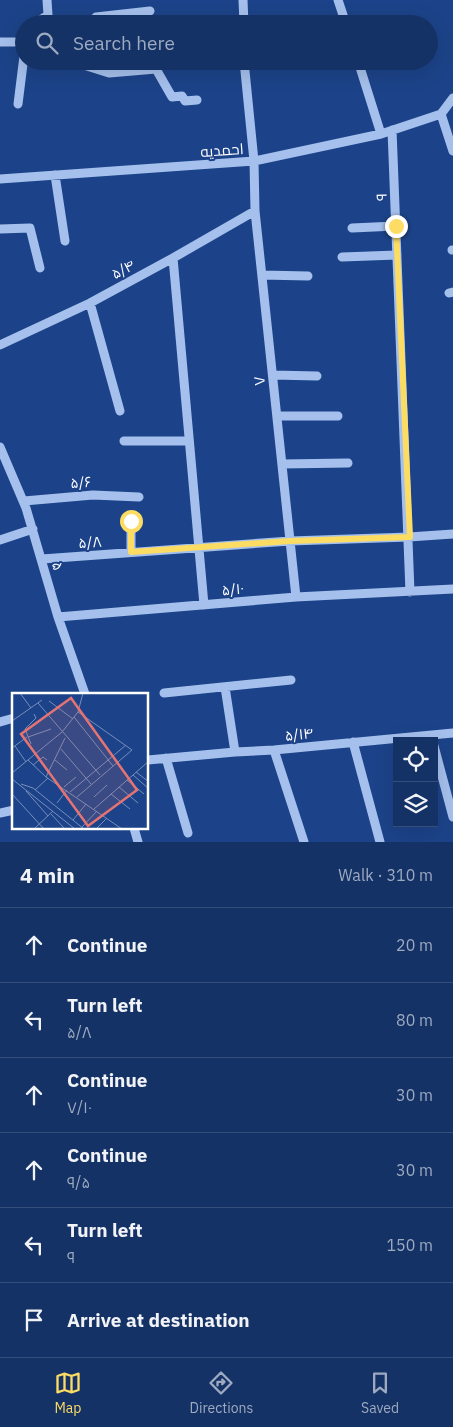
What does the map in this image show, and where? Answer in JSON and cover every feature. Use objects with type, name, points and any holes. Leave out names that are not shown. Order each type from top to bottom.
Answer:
[{"type":"street","points":[[47,0],[48,15]]},
{"type":"street","points":[[243,0],[244,15]]},
{"type":"street","points":[[338,0],[343,15]]},
{"type":"street","points":[[114,15],[150,11]]},
{"type":"street","points":[[0,42],[15,42]]},
{"type":"street","points":[[18,104],[22,70]]},
{"type":"street","points":[[98,70],[109,74],[147,70]]},
{"type":"street","points":[[157,70],[172,97],[182,96],[185,101],[198,100]]},
{"type":"street","name":"۷","points":[[245,70],[254,161],[255,211],[296,597]]},
{"type":"street","points":[[361,70],[381,134]]},
{"type":"street","points":[[453,98],[441,114],[453,151]]},
{"type":"street","name":"احمدیه","points":[[0,179],[254,161],[381,134],[441,114]]},
{"type":"street","name":"۹","points":[[392,130],[410,537],[410,592]]},
{"type":"street","points":[[55,175],[65,241]]},
{"type":"street","name":"۵/۴","points":[[0,345],[90,303],[255,211]]},
{"type":"street","points":[[352,228],[396,226]]},
{"type":"street","points":[[0,229],[30,228],[40,268]]},
{"type":"street","points":[[342,257],[397,255]]},
{"type":"street","points":[[173,258],[204,605]]},
{"type":"street","points":[[262,274],[308,276]]},
{"type":"street","points":[[90,303],[120,411]]},
{"type":"street","points":[[273,375],[317,376]]},
{"type":"street","points":[[277,416],[338,416]]},
{"type":"street","points":[[124,441],[189,441]]},
{"type":"street","name":"۵","points":[[1,450],[24,501],[58,618],[85,693]]},
{"type":"street","points":[[282,464],[348,463]]},
{"type":"street","name":"۵/۶","points":[[24,501],[93,494],[140,497]]},
{"type":"street","points":[[131,521],[131,552]]},
{"type":"street","points":[[0,540],[33,529]]},
{"type":"street","name":"۵/۸","points":[[42,559],[290,541],[453,534]]},
{"type":"street","name":"۵/۱۰","points":[[58,618],[296,597],[453,589]]},
{"type":"street","points":[[164,693],[291,680]]},
{"type":"street","points":[[225,687],[234,752]]},
{"type":"street","name":"۵/۱۴","points":[[436,737],[453,733]]},
{"type":"street","name":"۵/۱۴","points":[[149,760],[393,740]]},
{"type":"street","points":[[353,742],[380,842]]},
{"type":"street","points":[[274,750],[304,842]]},
{"type":"street","points":[[166,758],[188,833]]},
{"type":"street","points":[[438,761],[453,817]]},
{"type":"street","points":[[134,829],[138,842]]},
{"type":"route","points":[[131,521],[131,552],[290,541],[410,537],[396,226]]}]
